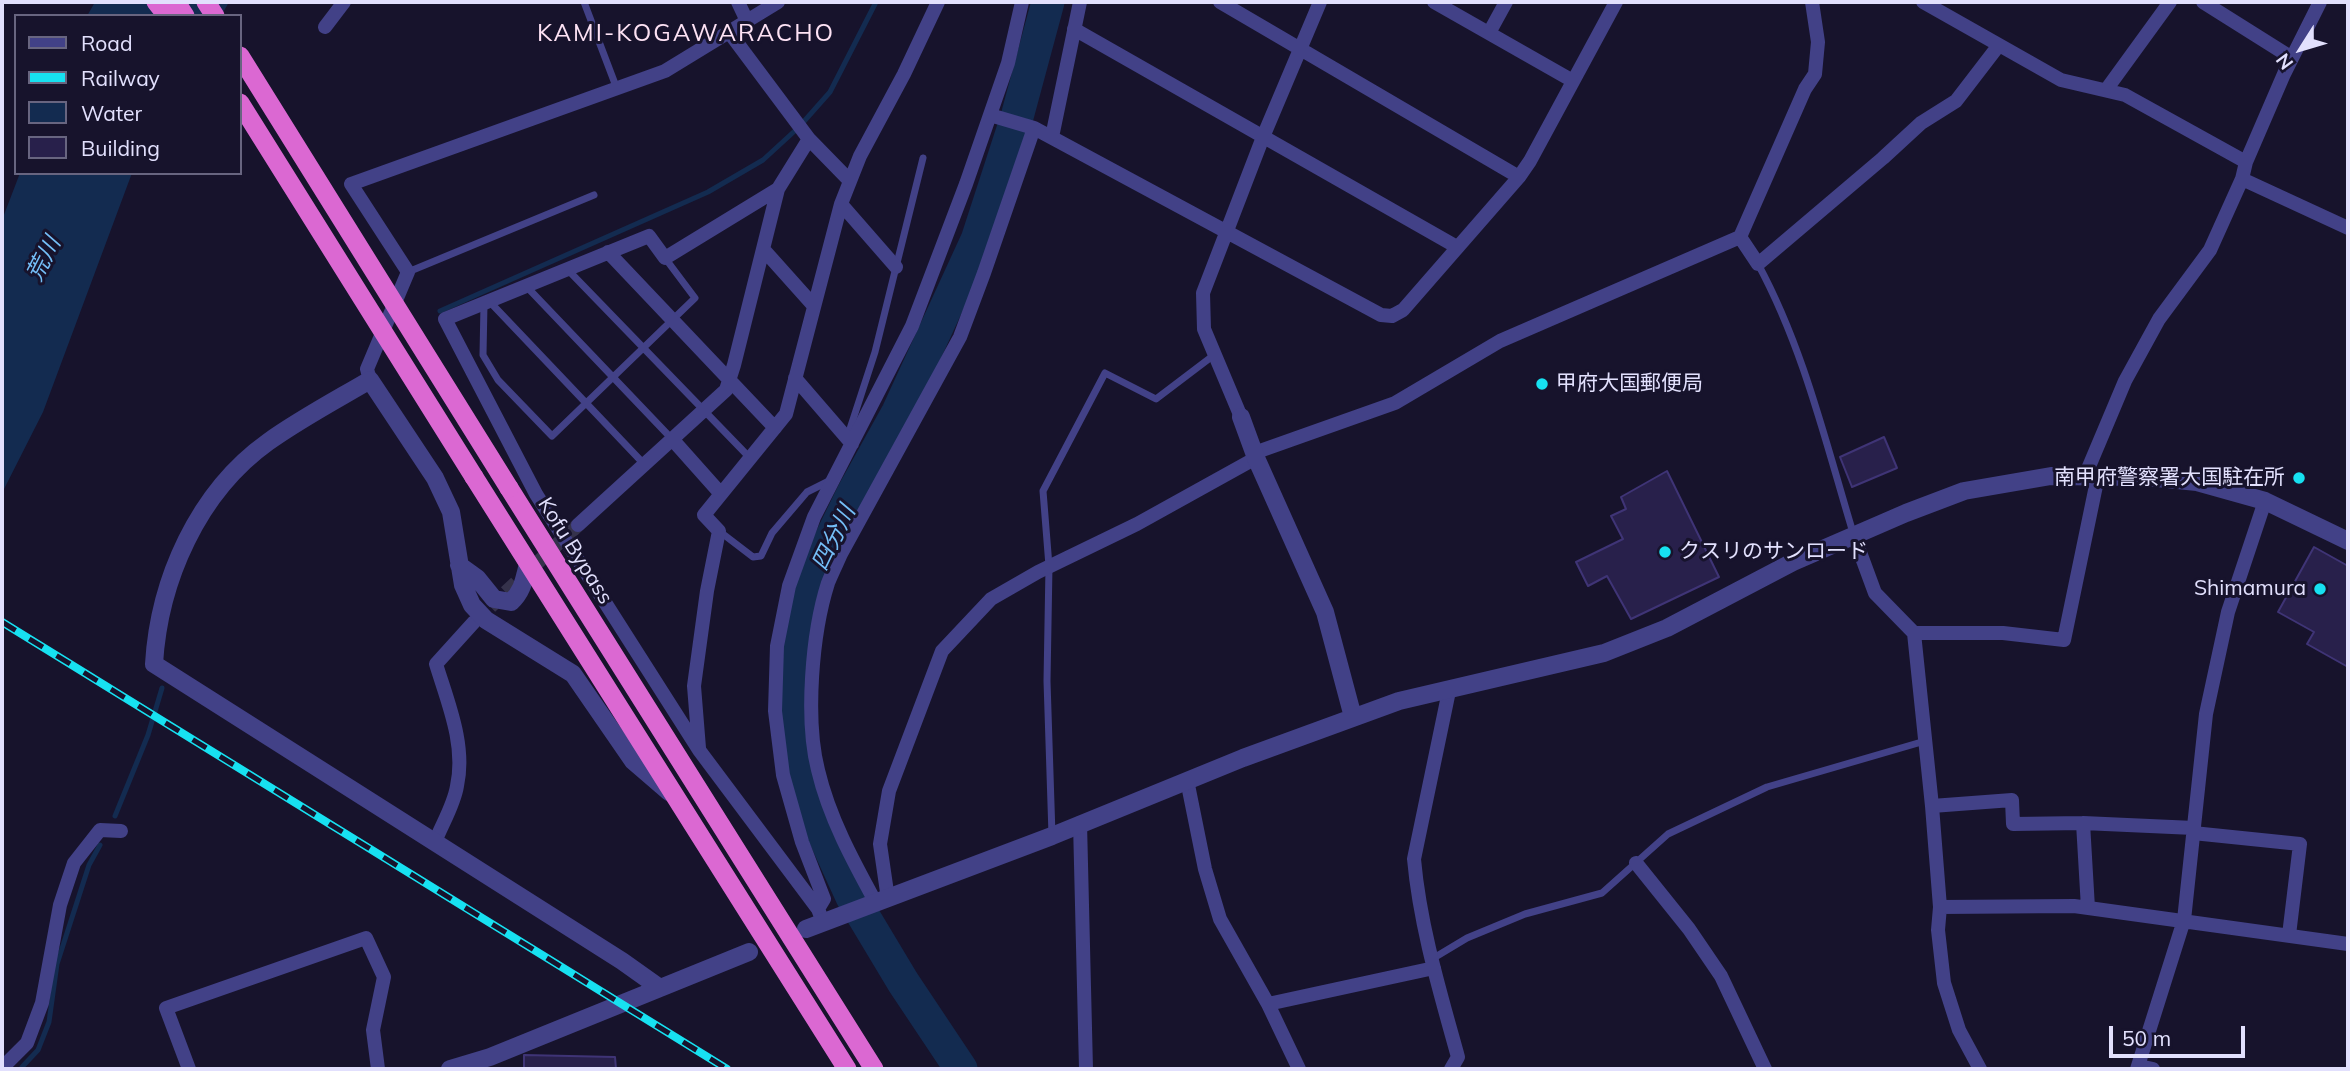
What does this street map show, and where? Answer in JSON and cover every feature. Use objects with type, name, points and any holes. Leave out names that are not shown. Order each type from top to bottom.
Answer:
[{"type":"highway","name":"Kofu Bypass","points":[[242,59],[874,1069]]},
{"type":"highway","points":[[242,106],[847,1069]]},
{"type":"highway","points":[[242,113],[265,144]]},
{"type":"street","points":[[326,27],[344,2]]},
{"type":"street","points":[[738,2],[747,21]]},
{"type":"street","points":[[677,799],[633,761],[573,674],[486,620],[472,605],[463,585],[451,512],[435,478],[370,380],[367,369],[408,272],[351,184],[665,71],[778,2]]},
{"type":"street","points":[[699,750],[694,686],[707,591],[719,531],[704,515],[786,414],[841,204],[860,156],[904,74],[938,2]]},
{"type":"street","points":[[827,916],[824,899],[802,842],[783,775],[775,711],[777,646],[789,586],[814,517],[850,441],[912,326],[994,116],[1022,2]]},
{"type":"street","points":[[1052,137],[1080,2]]},
{"type":"street","points":[[1220,2],[1519,177]]},
{"type":"street","points":[[1320,2],[1263,137],[1203,293],[1204,329],[1255,455],[1325,612],[1353,718]]},
{"type":"street","points":[[1434,2],[1573,81]]},
{"type":"street","points":[[1489,33],[1506,2]]},
{"type":"street","points":[[994,116],[1031,127],[1052,137],[1381,315],[1392,316],[1403,310],[1519,177],[1616,2]]},
{"type":"street","points":[[882,901],[880,844],[889,791],[942,650],[991,599],[1049,566],[1137,524],[1255,455],[1395,402],[1500,341],[1740,237],[1805,89],[1815,74],[1818,42],[1812,2]]},
{"type":"street","points":[[2106,90],[2170,2]]},
{"type":"street","points":[[2203,2],[2292,58]]},
{"type":"street","points":[[1914,633],[2003,633],[2064,640],[2092,476],[2125,382],[2159,319],[2210,250],[2292,58],[2320,2]]},
{"type":"street","points":[[1929,3],[2061,80],[2125,94],[2246,162]]},
{"type":"street","points":[[1074,29],[1457,247]]},
{"type":"street","points":[[729,32],[808,138],[850,181]]},
{"type":"street","points":[[1740,237],[1758,264],[1921,123],[1956,102],[1999,45]]},
{"type":"street","points":[[882,901],[843,840],[817,769],[811,707],[817,636],[828,584],[841,554],[960,337],[984,273],[1031,127]]},
{"type":"street","points":[[578,525],[726,390],[778,189],[808,138]]},
{"type":"street","points":[[2242,179],[2348,228]]},
{"type":"street","points":[[778,189],[665,258],[649,236],[445,320],[536,494],[699,750],[827,916]]},
{"type":"street","points":[[841,204],[896,267]]},
{"type":"street","points":[[763,249],[814,306]]},
{"type":"street","points":[[608,252],[775,428]]},
{"type":"street","points":[[795,378],[850,441]]},
{"type":"street","points":[[370,380],[267,443],[236,470],[206,506],[189,534],[171,576],[156,629],[155,664],[622,961],[660,988]]},
{"type":"street","points":[[671,439],[721,494]]},
{"type":"street","points":[[806,929],[827,916],[882,901],[1052,836],[1187,780],[1399,701],[1604,653],[1667,628],[1793,562],[1964,491],[2041,477],[2147,477],[2197,482],[2265,501],[2348,541]]},
{"type":"street","points":[[2143,1068],[2184,920],[2206,714],[2228,612],[2265,501]]},
{"type":"street","points":[[1854,536],[1875,593],[1914,633],[1932,806],[1940,906],[1938,930],[1944,983],[1959,1030],[1980,1069]]},
{"type":"street","points":[[459,565],[477,578],[494,599],[511,601],[523,586],[528,564]]},
{"type":"street","points":[[435,842],[457,788],[460,763],[453,718],[436,664],[474,622]]},
{"type":"street","points":[[1449,691],[1414,859],[1416,884],[1433,964],[1458,1057],[1451,1069]]},
{"type":"street","points":[[1187,780],[1205,869],[1220,919],[1268,1004],[1299,1069]]},
{"type":"street","points":[[1932,806],[2012,800],[2013,824],[2083,823],[2193,831],[2300,844],[2289,935]]},
{"type":"street","points":[[2083,823],[2088,908]]},
{"type":"street","points":[[1080,824],[1086,1069]]},
{"type":"street","points":[[2,1069],[27,1043],[42,1003],[60,905],[74,863],[100,830],[121,831]]},
{"type":"street","points":[[1636,863],[1689,929],[1721,976],[1765,1069]]},
{"type":"street","points":[[1940,906],[2088,908],[2348,944]]},
{"type":"street","points":[[189,1069],[166,1007],[366,938],[384,977],[373,1030],[378,1069]]},
{"type":"street","points":[[450,1069],[507,1050],[749,953]]},
{"type":"street","points":[[1268,1004],[1433,964]]},
{"type":"street","points":[[507,1050],[507,1069]]},
{"type":"lane","points":[[584,2],[617,89]]},
{"type":"lane","points":[[850,441],[923,158]]},
{"type":"lane","points":[[408,272],[594,195]]},
{"type":"lane","points":[[486,302],[483,355],[498,380],[552,436],[695,298],[665,258]]},
{"type":"lane","points":[[1758,264],[1777,299],[1801,359],[1854,536]]},
{"type":"lane","points":[[567,269],[750,458]]},
{"type":"lane","points":[[526,286],[671,439]]},
{"type":"lane","points":[[486,302],[644,464]]},
{"type":"lane","points":[[1052,836],[1048,681],[1049,566],[1044,491],[1105,373],[1156,399],[1215,354]]},
{"type":"lane","points":[[719,531],[753,557],[761,556],[772,533],[807,492],[833,479]]},
{"type":"lane","points":[[1433,964],[1467,938],[1525,914],[1602,893],[1668,834],[1767,787],[1925,741]]},
{"type":"water","points":[[95,2],[229,2],[222,14],[88,14]]},
{"type":"water","name":"荒川","points":[[19,175],[131,175],[43,412],[2,493],[2,220]]},
{"type":"building","points":[[1884,437],[1897,468],[1852,487],[1840,457]]},
{"type":"building","points":[[1667,471],[1719,577],[1631,619],[1607,576],[1588,586],[1576,562],[1623,539],[1611,516],[1626,509],[1621,497]]},
{"type":"building","name":"Shimamura","points":[[2314,547],[2348,566],[2348,667],[2307,644],[2314,632],[2278,612]]},
{"type":"building","points":[[524,1055],[615,1057],[616,1069],[524,1069]]},
{"type":"waterway","points":[[440,311],[708,192],[763,160],[799,127],[830,92],[876,2]]},
{"type":"waterway","name":"四分川","points":[[961,1069],[903,982],[852,897],[821,829],[800,759],[796,700],[798,635],[817,567],[853,493],[898,412],[977,240],[1017,117],[1048,2]]},
{"type":"waterway","points":[[115,816],[148,735],[162,688]]},
{"type":"waterway","points":[[22,1067],[38,1050],[49,1022],[57,964],[89,865],[100,845]]},
{"type":"tunnel","points":[[475,621],[578,525]]},
{"type":"railway","points":[[2,622],[727,1069]]},
{"type":"place","name":"甲府大国郵便局","points":[[1542,384]]},
{"type":"place","name":"南甲府警察署大国駐在所","points":[[2299,478]]},
{"type":"place","name":"クスリのサンロード","points":[[1665,552]]},
{"type":"place","name":"Shimamura","points":[[2320,589]]},
{"type":"district","name":"KAMI-KOGAWARACHO","points":[[686,34]]}]
